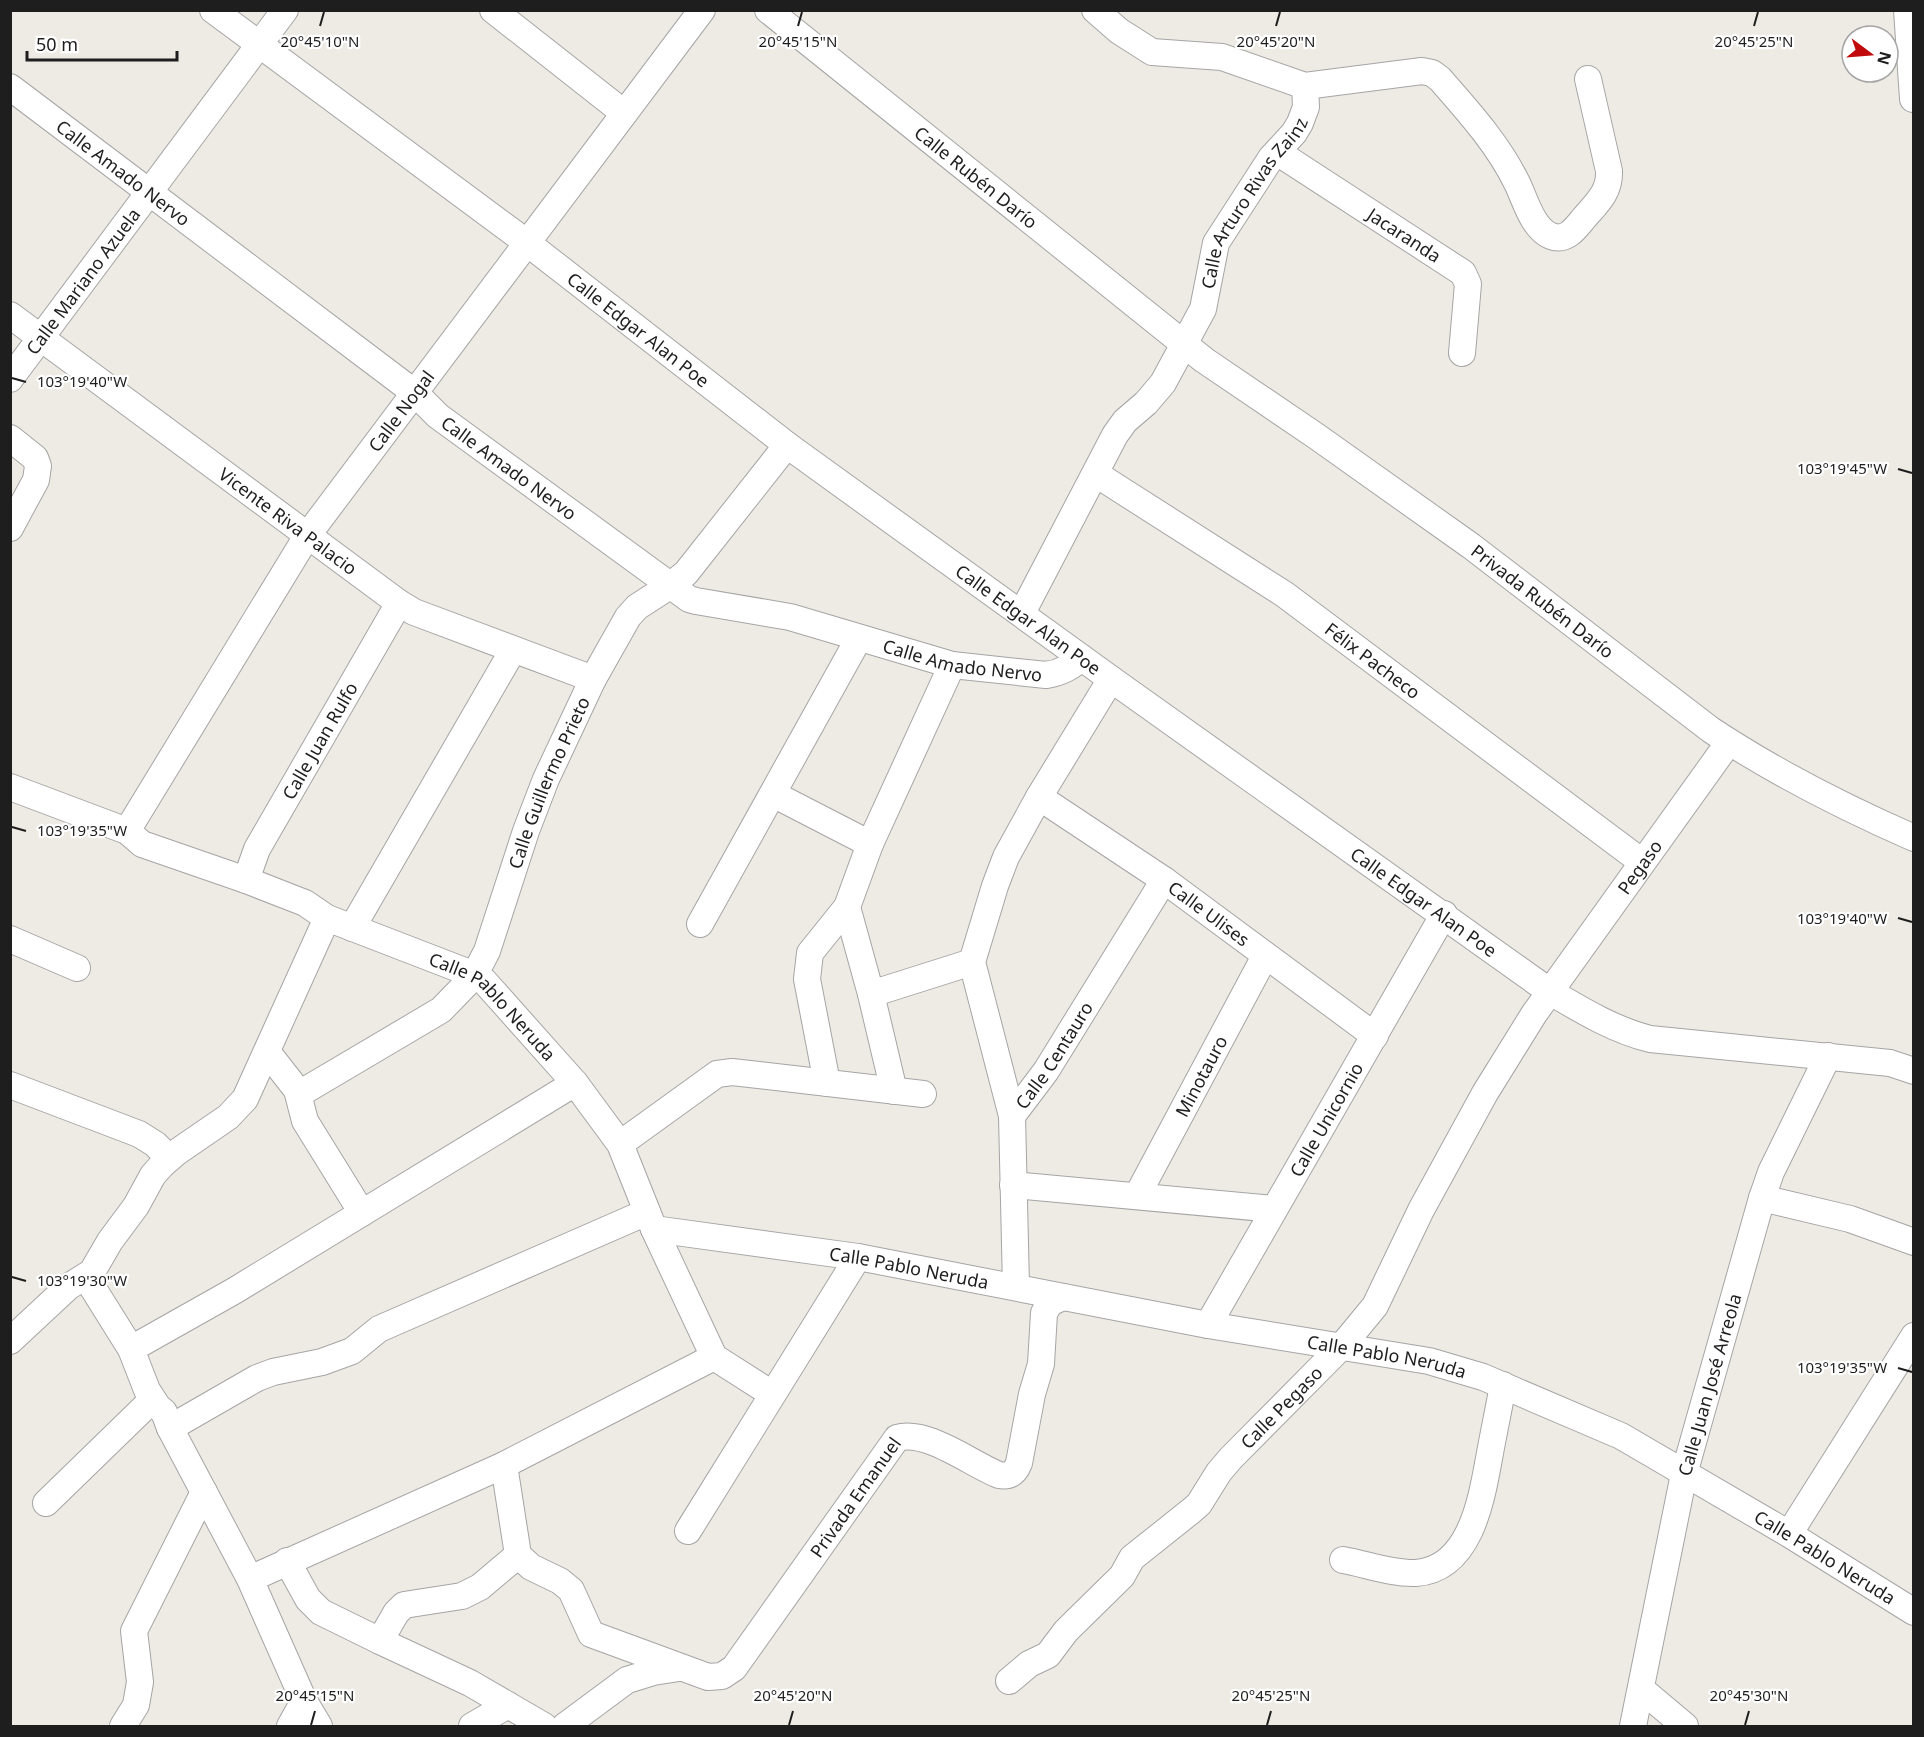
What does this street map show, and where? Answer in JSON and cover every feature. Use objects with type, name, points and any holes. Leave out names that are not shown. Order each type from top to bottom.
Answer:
[{"type":"street","name":"Calle Edgar Alan Poe","points":[[213,10],[526,242],[787,446],[1550,991],[1595,1017],[1636,1036],[1890,1063],[1914,1071]]},
{"type":"street","name":"Calle Mariano Azuela","points":[[10,379],[285,10]]},
{"type":"street","points":[[492,10],[624,113]]},
{"type":"street","name":"Calle Nogal","points":[[127,831],[307,536],[702,10]]},
{"type":"street","name":"Calle Rubén Darío","points":[[768,10],[1184,344]]},
{"type":"street","points":[[1095,10],[1119,32],[1152,52],[1222,57],[1305,86],[1422,72],[1437,75],[1496,148],[1514,177],[1536,223],[1548,235],[1562,237],[1575,229],[1602,197],[1608,185],[1609,171],[1588,79]]},
{"type":"street","points":[[1907,10],[1913,99]]},
{"type":"street","name":"Calle Arturo Rivas Zainz","points":[[1022,613],[1121,426],[1146,403],[1163,383],[1184,344],[1205,304],[1216,243],[1266,164],[1300,123],[1306,107],[1305,86]]},
{"type":"street","name":"Calle Amado Nervo","points":[[10,87],[415,393],[438,416],[684,596],[696,601],[790,617],[952,665],[1046,675],[1067,669],[1082,658]]},
{"type":"street","name":"Jacaranda","points":[[1277,152],[1463,273],[1468,284],[1462,353]]},
{"type":"street","name":"Vicente Riva Palacio","points":[[10,315],[399,603],[414,612],[593,679]]},
{"type":"street","name":"Privada Rubén Darío","points":[[1184,344],[1471,546],[1751,757],[1836,803],[1914,838]]},
{"type":"street","points":[[10,438],[35,458],[38,472],[10,528]]},
{"type":"street","name":"Calle Guillermo Prieto","points":[[299,1094],[441,1010],[474,976],[487,951],[526,831],[546,779],[593,679],[628,617],[646,601],[686,573],[787,446]]},
{"type":"street","name":"Félix Pacheco","points":[[1096,474],[1284,594],[1642,862]]},
{"type":"street","name":"Calle Juan Rulfo","points":[[246,880],[257,849],[399,603]]},
{"type":"street","points":[[700,924],[859,638]]},
{"type":"street","points":[[352,928],[513,650]]},
{"type":"street","points":[[827,1083],[807,979],[810,953],[847,907],[870,844],[952,665]]},
{"type":"street","points":[[1012,1116],[972,962],[994,886],[1006,857],[1039,796],[1111,679]]},
{"type":"street","name":"Pegaso","points":[[1550,991],[1729,742]]},
{"type":"street","name":"Calle Pablo Neruda","points":[[10,787],[127,831],[142,844],[305,903],[327,918],[484,981],[575,1083],[620,1144],[651,1220],[1016,1286],[1208,1325],[1429,1361],[1483,1377],[1613,1432],[1790,1534],[1914,1612]]},
{"type":"street","points":[[773,794],[870,844]]},
{"type":"street","name":"Calle Ulises","points":[[1039,796],[1164,880],[1374,1036]]},
{"type":"street","name":"Calle Centauro","points":[[1016,1286],[1012,1116],[1046,1071],[1164,880]]},
{"type":"street","points":[[847,907],[894,1090]]},
{"type":"street","name":"Calle Unicornio","points":[[1208,1325],[1444,914]]},
{"type":"street","points":[[10,1341],[69,1287],[86,1277],[96,1266],[153,1175],[170,1158],[228,1117],[237,1108],[251,1089],[327,918]]},
{"type":"street","points":[[10,939],[77,968]]},
{"type":"street","name":"Minotauro","points":[[1137,1196],[1265,956]]},
{"type":"street","points":[[871,994],[972,962]]},
{"type":"street","name":"Calle Pegaso","points":[[1009,1682],[1029,1664],[1048,1655],[1066,1631],[1122,1576],[1132,1558],[1191,1511],[1231,1458],[1342,1346],[1375,1306],[1421,1210],[1485,1093],[1550,991]]},
{"type":"street","points":[[268,1053],[295,1086],[299,1094],[304,1121],[362,1213]]},
{"type":"street","name":"Calle Juan José Arreola","points":[[1633,1726],[1684,1474],[1762,1198],[1771,1172],[1828,1056]]},
{"type":"street","points":[[620,1144],[717,1074],[732,1071],[922,1094]]},
{"type":"street","points":[[131,1349],[234,1291],[575,1083]]},
{"type":"street","points":[[10,1085],[139,1134],[155,1144],[170,1158]]},
{"type":"street","points":[[1013,1185],[1274,1209]]},
{"type":"street","points":[[1762,1198],[1850,1219],[1914,1242]]},
{"type":"street","points":[[170,1428],[257,1378],[273,1372],[322,1362],[352,1351],[379,1329],[651,1220],[714,1357],[772,1394]]},
{"type":"street","points":[[688,1531],[858,1257]]},
{"type":"street","points":[[86,1277],[131,1349],[152,1400],[164,1412],[170,1428],[250,1579],[304,1701],[319,1726]]},
{"type":"street","name":"Privada Emanuel","points":[[518,1555],[531,1568],[560,1581],[571,1590],[591,1634],[708,1677],[722,1676],[734,1668],[897,1438],[911,1437],[936,1444],[999,1475],[1014,1473],[1019,1463],[1032,1394],[1041,1364],[1044,1313],[1050,1303],[1063,1297]]},
{"type":"street","points":[[1790,1534],[1914,1336]]},
{"type":"street","points":[[250,1579],[504,1466],[714,1357]]},
{"type":"street","points":[[1343,1560],[1417,1573],[1430,1570],[1456,1552],[1471,1529],[1482,1497],[1503,1385]]},
{"type":"street","points":[[46,1503],[152,1400]]},
{"type":"street","points":[[380,1641],[396,1613],[404,1605],[462,1596],[480,1587],[518,1555],[504,1466]]},
{"type":"street","points":[[123,1726],[136,1705],[140,1682],[134,1631],[204,1492]]},
{"type":"street","points":[[287,1561],[308,1599],[321,1612],[470,1683],[544,1726]]},
{"type":"street","points":[[565,1726],[627,1680],[653,1672],[680,1668]]},
{"type":"street","points":[[1641,1689],[1685,1726]]},
{"type":"street","points":[[290,1726],[304,1701]]},
{"type":"street","points":[[472,1726],[508,1705]]}]
